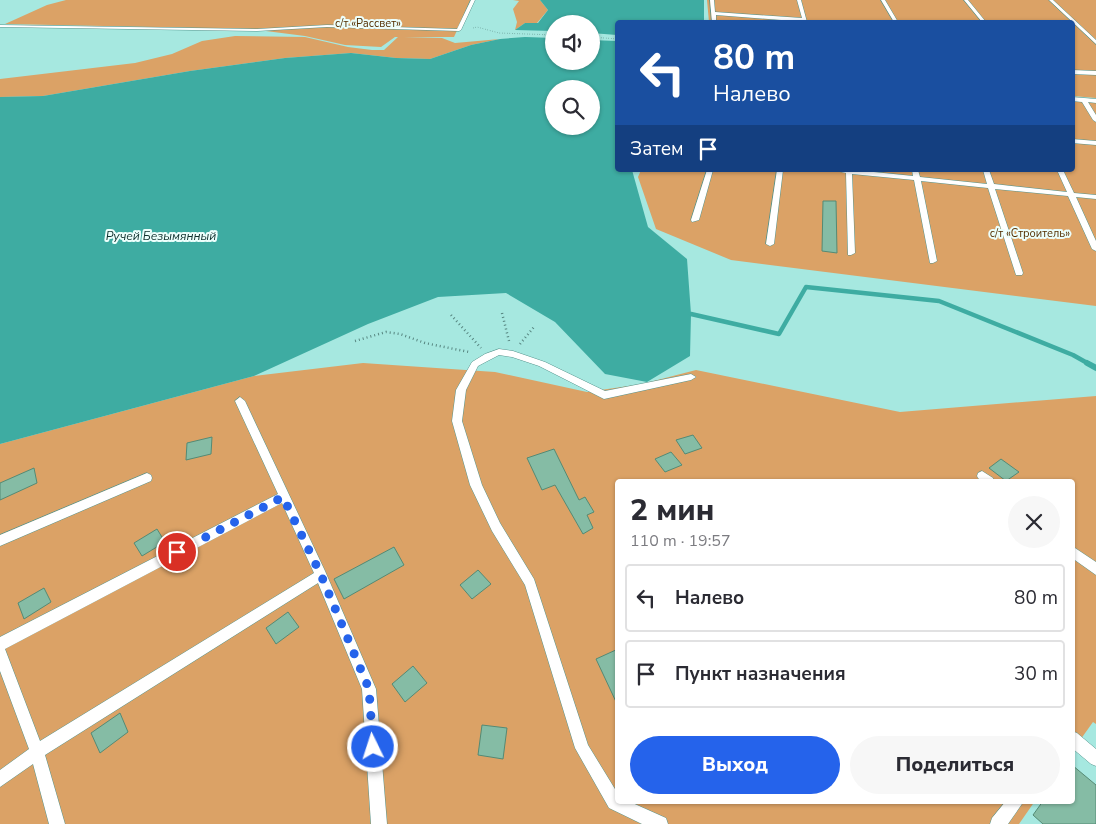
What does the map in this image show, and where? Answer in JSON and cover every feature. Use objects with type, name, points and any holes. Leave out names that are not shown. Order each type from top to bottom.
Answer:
[{"type":"lane","points":[[0,26],[257,30],[327,26],[459,30],[474,0]]},
{"type":"lane","points":[[712,0],[714,20]]},
{"type":"lane","points":[[799,0],[805,20]]},
{"type":"lane","points":[[883,0],[895,20]]},
{"type":"lane","points":[[966,0],[982,20]]},
{"type":"lane","points":[[1050,0],[1071,20]]},
{"type":"lane","points":[[714,13],[794,20]]},
{"type":"lane","points":[[1075,23],[1096,43]]},
{"type":"lane","points":[[1075,72],[1096,73]]},
{"type":"lane","points":[[1075,99],[1096,101]]},
{"type":"lane","points":[[1084,100],[1096,120]]},
{"type":"lane","points":[[1075,141],[1096,143]]},
{"type":"lane","points":[[695,220],[709,172]]},
{"type":"lane","points":[[770,244],[780,172]]},
{"type":"lane","points":[[849,172],[851,253]]},
{"type":"lane","points":[[871,172],[916,174],[991,186],[1096,197]]},
{"type":"lane","points":[[987,172],[1019,273]]},
{"type":"lane","points":[[1061,172],[1096,249]]},
{"type":"lane","points":[[916,174],[933,261]]},
{"type":"lane","points":[[615,803],[582,748],[530,583],[496,526],[476,486],[457,421],[461,390],[476,364],[488,356],[499,352],[512,354],[542,364],[604,395],[691,377]]},
{"type":"lane","points":[[240,401],[283,497],[321,575],[369,689],[378,824]]},
{"type":"lane","points":[[0,540],[148,478]]},
{"type":"lane","points":[[0,644],[283,497]]},
{"type":"lane","points":[[1075,553],[1096,569]]},
{"type":"lane","points":[[0,779],[37,752],[321,575]]},
{"type":"lane","points":[[0,653],[37,752],[57,824]]},
{"type":"lane","points":[[1075,741],[1096,759]]},
{"type":"lane","points":[[616,804],[660,824]]},
{"type":"lane","points":[[998,824],[1014,804]]},
{"type":"path","points":[[459,30],[478,27],[500,33],[545,35]]},
{"type":"path","points":[[600,38],[615,39]]},
{"type":"path","points":[[502,313],[512,354]]},
{"type":"path","points":[[451,315],[488,356]]},
{"type":"path","points":[[512,354],[534,327]]},
{"type":"path","points":[[355,341],[386,332],[400,334],[425,344],[488,356]]},
{"type":"green space","name":"с/т «Рассвет»","points":[[66,0],[471,0],[454,37],[404,37],[442,38],[455,43],[500,39],[471,45],[430,59],[396,58],[351,53],[285,58],[190,71],[43,96],[0,97],[0,79],[135,63],[172,54],[202,41],[235,36],[305,37],[348,47],[372,50],[384,50],[398,37],[395,37],[381,47],[345,45],[305,36],[251,29],[5,24],[47,5]]},
{"type":"green space","points":[[513,0],[540,0],[548,10],[537,23],[525,23],[515,30],[517,22],[513,9],[519,1]]},
{"type":"green space","points":[[707,0],[1096,0],[1096,98],[1075,96],[1075,20],[709,20]]},
{"type":"green space","name":"с/т «Строитель»","points":[[1075,100],[1096,102],[1096,306],[731,260],[656,229],[638,177],[640,172],[1075,172]]},
{"type":"green space","points":[[363,363],[495,372],[587,392],[642,384],[696,370],[900,412],[1096,396],[1096,724],[1093,722],[1075,747],[1075,479],[615,479],[615,804],[1033,804],[1019,824],[0,824],[0,444],[254,376]]},
{"type":"water","points":[[540,0],[704,0],[704,20],[615,20],[615,35],[600,34],[600,15],[545,15],[545,31],[515,30],[525,23],[538,23],[548,10]]},
{"type":"water","name":"Ручей Безымянный","points":[[545,38],[545,70],[600,70],[600,40],[615,41],[615,172],[633,172],[648,227],[687,259],[691,314],[690,356],[647,382],[605,374],[555,322],[506,293],[438,297],[368,324],[254,376],[0,444],[0,97],[43,96],[190,71],[285,58],[351,53],[396,58],[430,59],[471,45],[500,39]]},
{"type":"building","points":[[823,201],[836,201],[837,253],[822,251]]},
{"type":"building","points":[[693,435],[702,448],[685,454],[676,440]]},
{"type":"building","points":[[212,437],[211,454],[186,460],[187,443]]},
{"type":"building","points":[[554,449],[579,500],[585,497],[594,512],[587,515],[593,528],[583,534],[555,485],[542,490],[527,458]]},
{"type":"building","points":[[671,452],[682,465],[665,472],[655,459]]},
{"type":"building","points":[[1001,459],[1019,472],[1009,479],[1003,479],[989,468]]},
{"type":"building","points":[[34,468],[37,483],[0,500],[0,483]]},
{"type":"building","points":[[157,529],[165,542],[142,556],[134,543]]},
{"type":"building","points":[[394,547],[404,565],[344,599],[334,579]]},
{"type":"building","points":[[478,570],[491,584],[472,599],[460,585]]},
{"type":"building","points":[[44,588],[51,602],[24,619],[18,603]]},
{"type":"building","points":[[288,612],[299,627],[276,644],[266,628]]},
{"type":"building","points":[[615,650],[615,700],[596,659]]},
{"type":"building","points":[[413,666],[427,683],[405,702],[392,684]]},
{"type":"building","points":[[120,713],[128,732],[100,753],[91,733]]},
{"type":"building","points":[[482,725],[507,728],[503,759],[478,755]]},
{"type":"building","points":[[1075,768],[1096,785],[1096,824],[1043,824],[1033,815],[1041,804],[1075,804]]},
{"type":"waterway","points":[[691,314],[779,334],[806,287],[939,301],[1073,355],[1089,364]]},
{"type":"waterway","points":[[1087,363],[1096,368]]},
{"type":"route","points":[[177,552],[283,497],[321,575],[369,689],[373,747]]}]
